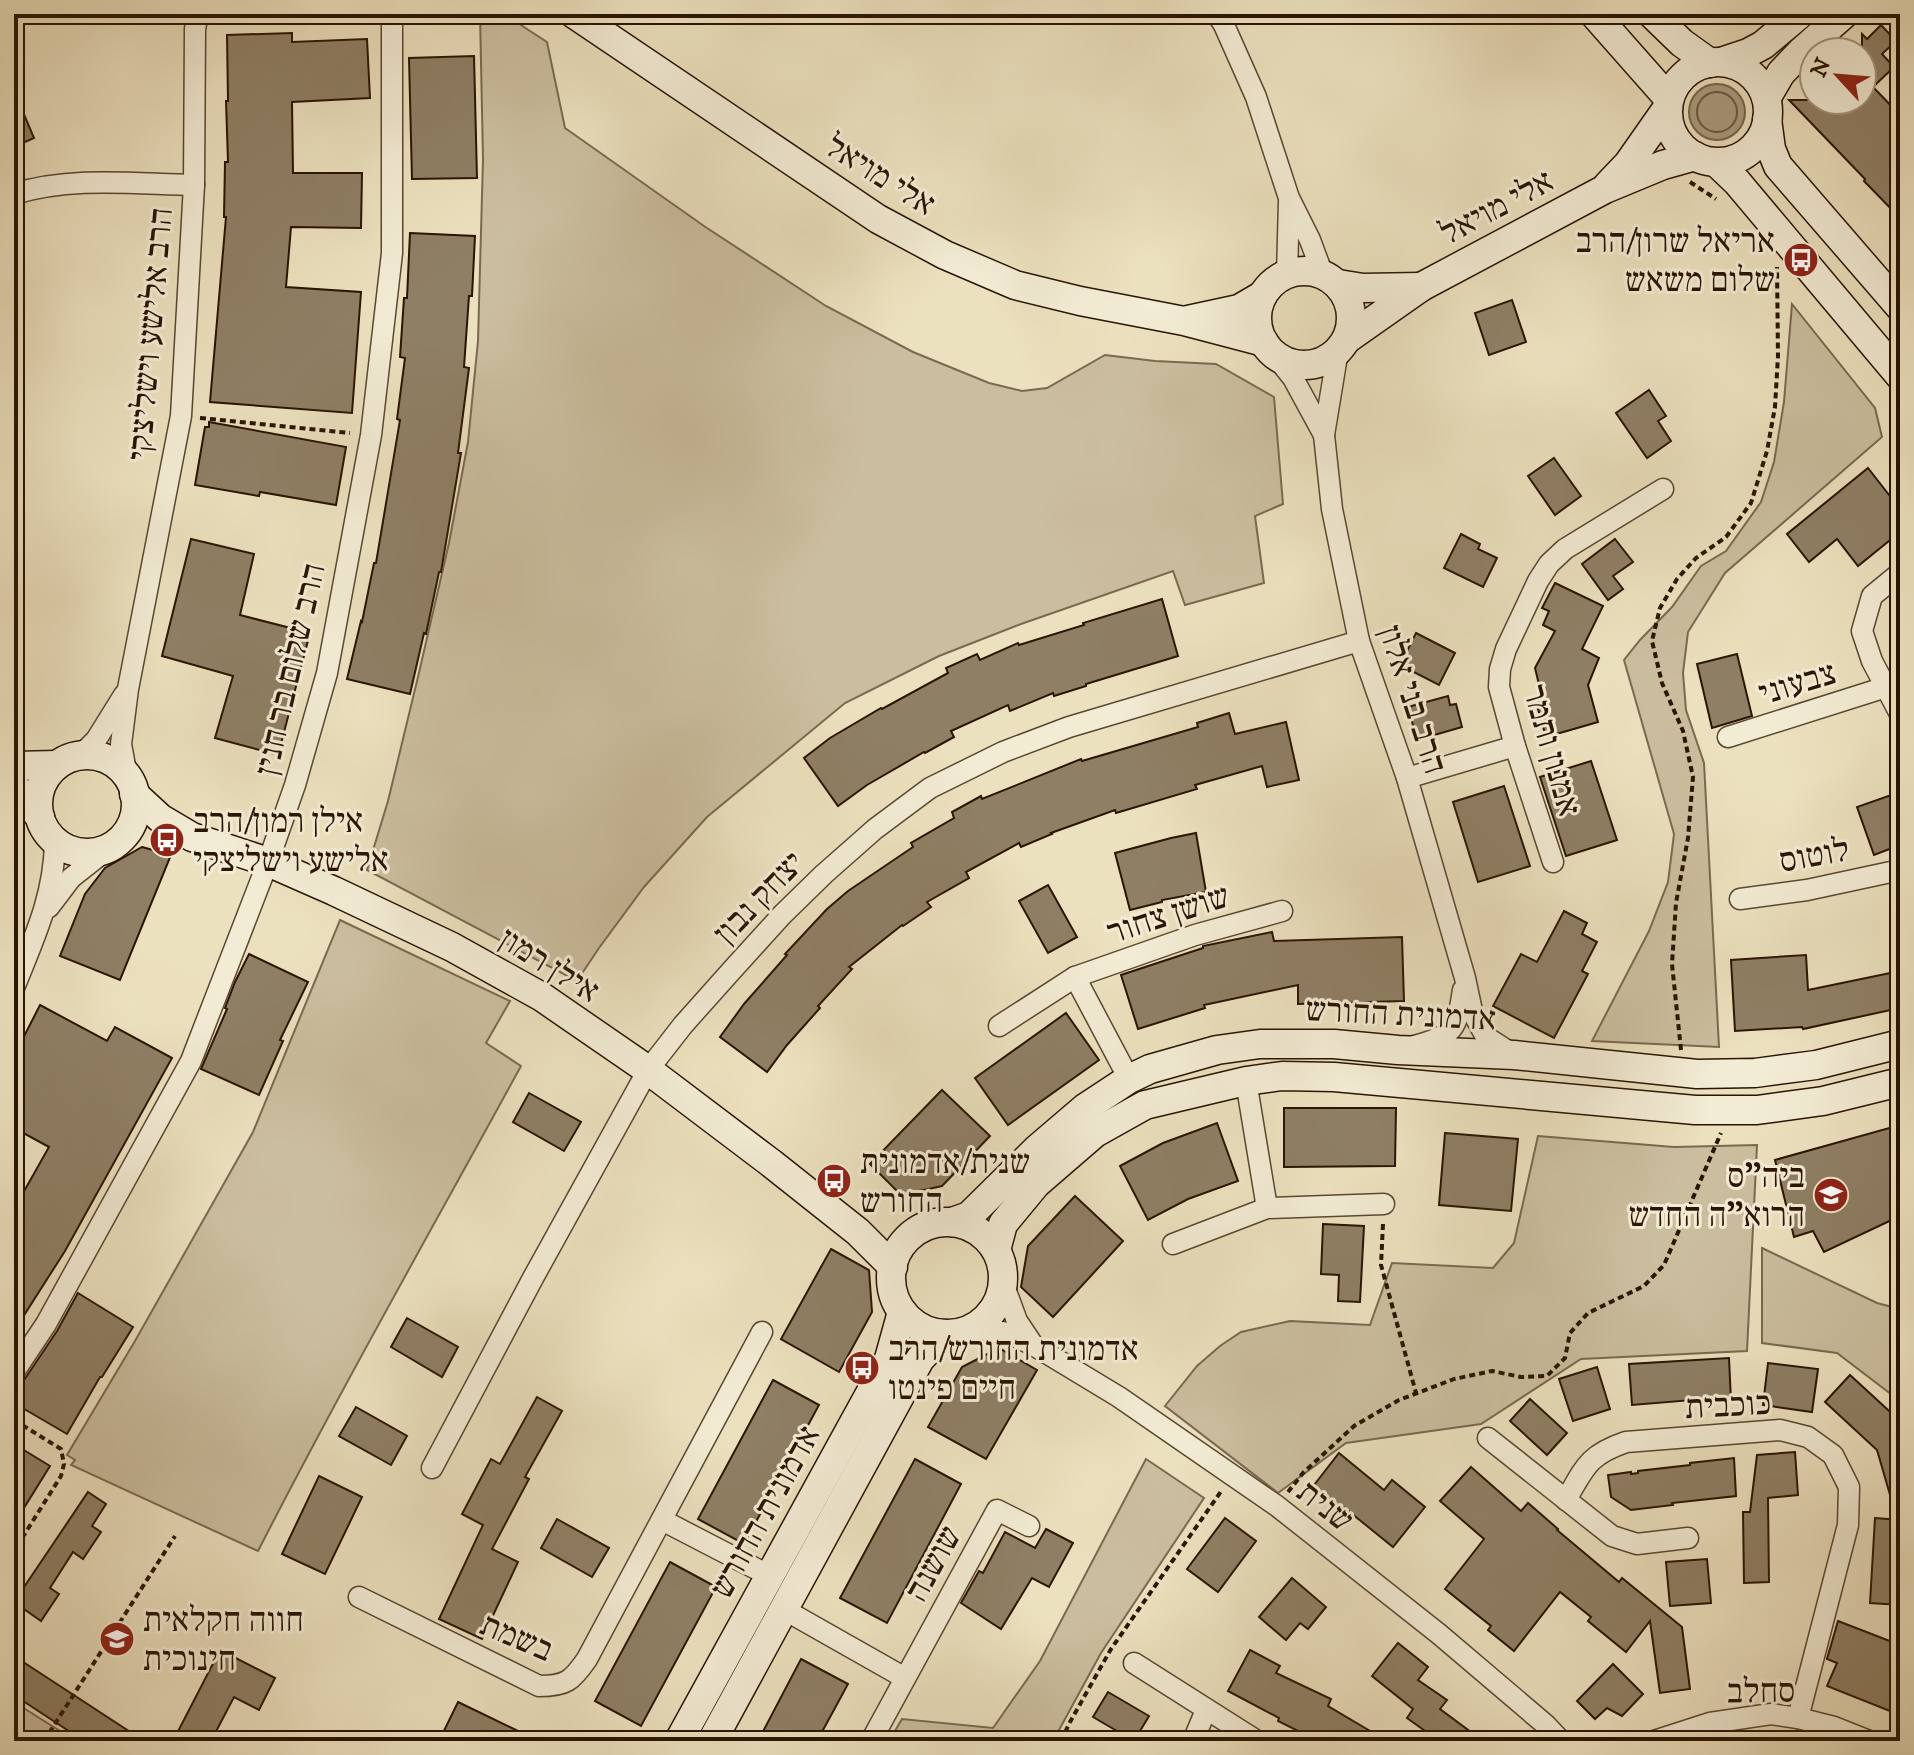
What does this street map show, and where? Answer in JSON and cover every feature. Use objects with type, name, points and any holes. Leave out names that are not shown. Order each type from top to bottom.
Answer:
[{"type":"street","name":"הרב שלום בר חנין","points":[[14,1372],[46,1324],[191,1061],[295,785],[327,673],[371,435],[392,253],[392,14]]},
{"type":"street","name":"אלי מויאל","points":[[574,14],[878,219],[945,255],[1015,285],[1184,321],[1269,348]]},
{"type":"street","points":[[1217,14],[1256,97],[1289,198],[1330,280],[1346,296],[1351,310],[1351,325],[1343,344],[1327,360],[1306,365],[1285,361],[1269,348],[1260,335],[1257,319],[1263,295],[1287,274],[1301,271],[1330,280]]},
{"type":"street","points":[[1594,14],[1669,103]]},
{"type":"street","points":[[1652,14],[1682,43],[1717,62],[1742,68],[1751,75],[1767,108],[1771,149],[1778,166],[1900,307]]},
{"type":"street","points":[[1800,14],[1763,45],[1748,53],[1689,71],[1680,79],[1669,103],[1669,124],[1682,147],[1731,175],[1900,376]]},
{"type":"street","points":[[1706,160],[1728,162],[1751,149],[1762,135],[1767,108],[1781,73],[1844,14]]},
{"type":"street","name":"הרב אלישע וישליצקי","points":[[131,785],[121,744],[128,689],[181,416],[194,185],[193,19]]},
{"type":"street","name":"אלי מויאל","points":[[1605,189],[1628,164],[1669,103]]},
{"type":"street","name":"אלי מויאל","points":[[1343,344],[1421,287],[1605,189],[1663,165],[1706,160]]},
{"type":"street","points":[[14,194],[47,186],[93,182],[194,185]]},
{"type":"street","points":[[1287,274],[1289,198]]},
{"type":"street","name":"אלי מויאל","points":[[1330,280],[1363,288],[1421,287]]},
{"type":"street","name":"אלי מויאל","points":[[1184,321],[1239,309],[1263,295]]},
{"type":"street","name":"הרב בני אלון","points":[[1343,344],[1324,435],[1332,509],[1359,641],[1407,778],[1472,1011],[1486,1037],[1514,1055]]},
{"type":"street","name":"הרב בני אלון","points":[[1269,348],[1293,378],[1324,435]]},
{"type":"street","name":"אמנון ותמר","points":[[1553,862],[1515,746],[1499,687],[1500,669],[1506,649],[1549,564],[1565,549],[1663,489]]},
{"type":"street","points":[[1900,573],[1872,596],[1862,631],[1872,661],[1900,714]]},
{"type":"street","name":"יצחק נבון","points":[[432,1468],[648,1070],[683,1025],[782,915],[824,874],[875,829],[930,788],[1003,752],[1069,727],[1359,641]]},
{"type":"street","name":"צבעוני","points":[[1728,737],[1886,687]]},
{"type":"street","name":"הרב אלישע וישליצקי","points":[[69,761],[96,740],[128,689]]},
{"type":"street","points":[[1407,778],[1515,746]]},
{"type":"street","points":[[14,766],[94,756],[118,767],[131,785],[135,810],[131,826],[115,844],[71,878],[44,913]]},
{"type":"street","points":[[69,761],[48,776],[41,789],[38,803],[45,831],[55,842],[81,853],[96,853],[115,844]]},
{"type":"street","name":"אילן רמון","points":[[131,785],[160,818],[192,837],[268,862],[452,947],[542,997],[648,1070],[836,1213],[893,1267]]},
{"type":"street","points":[[14,786],[40,817]]},
{"type":"street","name":"אילן רמון","points":[[115,844],[155,834],[192,837]]},
{"type":"street","points":[[14,988],[44,913],[54,867],[55,842]]},
{"type":"street","name":"לוטוס","points":[[1740,899],[1807,890],[1900,870]]},
{"type":"street","name":"שושן צחור","points":[[999,1026],[1075,977],[1195,935],[1282,911]]},
{"type":"street","name":"שושן צחור","points":[[1075,977],[1129,1079]]},
{"type":"street","name":"הרב בני אלון","points":[[1398,1050],[1432,1041],[1448,1033],[1458,1021],[1465,978]]},
{"type":"street","name":"אדמונית החורש","points":[[952,1222],[969,1216],[1037,1149],[1085,1108],[1129,1079],[1150,1069],[1217,1050],[1260,1044],[1334,1044],[1514,1055],[1683,1072],[1755,1073],[1816,1065],[1900,1044]]},
{"type":"street","name":"אדמונית החורש","points":[[996,1250],[1003,1224],[1036,1184],[1095,1133],[1145,1105],[1246,1081],[1282,1076],[1334,1077],[1695,1110],[1757,1110],[1823,1101],[1900,1082]]},
{"type":"street","points":[[1246,1081],[1267,1208]]},
{"type":"street","points":[[1173,1244],[1267,1208],[1384,1204]]},
{"type":"street","name":"אילן רמון","points":[[836,1213],[869,1226],[914,1233]]},
{"type":"street","points":[[952,1222],[970,1226],[987,1239],[996,1250],[1003,1283],[992,1311],[972,1328],[944,1334],[921,1327],[902,1312],[892,1286],[893,1267],[900,1248],[914,1233],[933,1224],[952,1222]]},
{"type":"street","name":"שנית","points":[[1003,1283],[1017,1321],[1033,1345]]},
{"type":"street","name":"אדמונית החורש","points":[[679,1741],[889,1359],[902,1312]]},
{"type":"street","name":"שנית","points":[[972,1328],[1008,1333],[1033,1345],[1119,1397],[1277,1506],[1439,1634],[1561,1741]]},
{"type":"street","name":"בשמת","points":[[359,1597],[539,1686],[556,1686],[575,1677],[762,1332]]},
{"type":"street","name":"אדמונית החורש","points":[[712,1741],[920,1359],[944,1334]]},
{"type":"street","name":"כוכבית","points":[[1566,1500],[1585,1467],[1603,1450],[1626,1442],[1780,1430],[1808,1437],[1833,1455],[1849,1487],[1848,1525],[1798,1718]]},
{"type":"street","points":[[1488,1438],[1612,1536],[1637,1544],[1688,1538]]},
{"type":"street","name":"שושנה","points":[[871,1741],[997,1510],[1029,1526]]},
{"type":"street","points":[[662,1520],[770,1576]]},
{"type":"street","points":[[785,1610],[905,1678]]},
{"type":"street","points":[[1134,1663],[1257,1741]]},
{"type":"street","points":[[1193,1741],[1206,1710]]},
{"type":"street","name":"סחלב","points":[[1654,1741],[1710,1723],[1771,1714],[1834,1727],[1869,1741]]},
{"type":"path","points":[[1683,1072],[1672,964],[1676,903],[1688,838],[1693,777],[1683,731],[1662,683],[1652,641],[1660,608],[1677,579],[1696,558],[1726,537],[1751,503],[1767,451],[1775,407],[1778,356],[1776,230]]},
{"type":"path","points":[[181,416],[371,435]]},
{"type":"path","points":[[1277,1506],[1303,1473],[1354,1426],[1399,1400],[1454,1379],[1492,1371],[1521,1377],[1547,1376],[1565,1358],[1570,1333],[1588,1313],[1644,1286],[1664,1265],[1722,1129],[1712,1129]]},
{"type":"path","points":[[1384,1204],[1381,1265],[1416,1393]]},
{"type":"path","points":[[14,1420],[61,1449],[64,1464],[61,1476],[14,1551]]},
{"type":"path","points":[[1061,1741],[1111,1649],[1232,1475]]},
{"type":"path","points":[[44,1741],[175,1536]]},
{"type":"shaded area","points":[[480,14],[504,14],[547,42],[565,128],[704,226],[826,306],[913,352],[989,383],[1022,391],[1047,388],[1105,355],[1216,364],[1274,397],[1283,504],[1255,516],[1264,583],[1185,605],[1173,571],[939,656],[845,703],[707,817],[644,887],[577,981],[367,870],[388,801],[418,677],[449,543],[468,442],[478,341],[483,159]]},
{"type":"shaded area","points":[[1792,304],[1875,408],[1882,437],[1725,573],[1688,632],[1683,673],[1686,710],[1704,763],[1719,1047],[1592,1041],[1649,931],[1668,882],[1674,834],[1624,660],[1672,607],[1701,566],[1726,551],[1761,502],[1774,462],[1784,402]]},
{"type":"shaded area","points":[[340,920],[510,1001],[486,1043],[521,1066],[258,1551],[71,1465],[75,1460],[67,1455],[253,1132]]},
{"type":"shaded area","points":[[1538,1136],[1674,1147],[1757,1145],[1747,1351],[1581,1359],[1481,1424],[1346,1443],[1278,1493],[1165,1406],[1197,1366],[1241,1332],[1290,1321],[1370,1325],[1392,1263],[1493,1268],[1514,1243]]},
{"type":"shaded area","points":[[1762,1248],[1877,1303],[1900,1309],[1900,1401],[1837,1353],[1762,1343]]},
{"type":"shaded area","points":[[1146,1459],[1204,1498],[1101,1653],[1053,1741],[889,1741],[902,1719],[993,1728],[1040,1661]]},
{"type":"shaded area","points":[[14,1702],[76,1741],[14,1741]]},
{"type":"water","points":[[1717,84],[1737,92],[1745,112],[1737,132],[1717,140],[1697,132],[1689,112],[1697,92]]},
{"type":"building","points":[[1881,25],[1896,41],[1882,54],[1894,67],[1878,82],[1878,36],[1870,36]]},
{"type":"building","points":[[292,33],[292,42],[367,39],[370,98],[292,102],[293,173],[362,173],[361,228],[291,227],[286,287],[361,292],[352,413],[210,402],[226,217],[227,35]]},
{"type":"building","points":[[474,56],[477,178],[412,179],[409,58]]},
{"type":"building","points":[[14,91],[34,138],[14,147]]},
{"type":"building","points":[[1878,92],[1900,115],[1900,218],[1804,116],[1878,116]]},
{"type":"building","points":[[1789,100],[1798,100],[1798,109]]},
{"type":"building","points":[[410,233],[475,236],[464,367],[469,368],[458,453],[461,453],[441,572],[410,694],[347,679],[376,563],[400,420],[397,419],[405,358],[400,357]]},
{"type":"building","points":[[1512,300],[1526,342],[1489,355],[1475,313]]},
{"type":"building","points":[[1649,390],[1666,416],[1658,421],[1671,441],[1647,458],[1616,413]]},
{"type":"building","points":[[209,422],[346,447],[336,505],[195,485],[205,427],[209,427]]},
{"type":"building","points":[[1554,458],[1581,496],[1555,515],[1528,476]]},
{"type":"building","points":[[1868,468],[1900,509],[1900,532],[1858,566],[1837,539],[1809,562],[1787,534]]},
{"type":"building","points":[[1461,534],[1480,544],[1478,549],[1497,558],[1483,587],[1444,568]]},
{"type":"building","points":[[191,539],[254,554],[240,615],[310,633],[278,755],[215,738],[233,676],[162,656]]},
{"type":"building","points":[[1615,539],[1633,562],[1613,576],[1623,589],[1608,600],[1582,564]]},
{"type":"building","points":[[1555,583],[1603,606],[1582,649],[1599,658],[1588,685],[1598,722],[1546,737],[1536,702],[1543,701],[1535,668],[1555,631],[1543,625],[1549,611],[1542,608]]},
{"type":"building","points":[[1162,599],[1178,656],[1054,696],[1053,693],[1010,711],[1008,705],[951,731],[954,737],[867,785],[838,806],[804,758],[830,738],[948,673],[946,668],[977,654],[980,660],[1018,643]]},
{"type":"building","points":[[1416,633],[1455,653],[1439,685],[1400,665]]},
{"type":"building","points":[[1737,654],[1752,716],[1712,728],[1697,664]]},
{"type":"building","points":[[1448,696],[1450,705],[1456,704],[1462,727],[1417,740],[1408,707]]},
{"type":"building","points":[[1229,713],[1235,734],[1286,722],[1299,780],[1267,787],[1262,766],[1195,785],[1197,789],[1116,813],[1115,810],[1021,847],[1019,843],[966,872],[969,878],[927,902],[931,907],[902,925],[849,967],[852,969],[818,1006],[820,1008],[767,1072],[720,1037],[785,954],[827,909],[913,847],[911,843],[954,818],[952,812],[981,796],[982,799],[1081,759],[1198,727],[1197,723]]},
{"type":"building","points":[[1591,761],[1617,840],[1566,856],[1540,777]]},
{"type":"building","points":[[1504,786],[1530,866],[1478,882],[1453,802]]},
{"type":"building","points":[[1900,792],[1900,845],[1874,855],[1857,807]]},
{"type":"building","points":[[1196,833],[1206,892],[1130,910],[1115,853]]},
{"type":"building","points":[[142,847],[171,855],[120,980],[60,956],[85,894],[105,868]]},
{"type":"building","points":[[1048,885],[1077,937],[1048,953],[1019,901]]},
{"type":"building","points":[[1564,911],[1587,923],[1582,934],[1597,942],[1582,971],[1588,974],[1554,1038],[1493,1006],[1521,954],[1537,962]]},
{"type":"building","points":[[1272,932],[1274,941],[1402,937],[1404,1001],[1298,1004],[1298,985],[1204,1005],[1205,1008],[1138,1029],[1121,975],[1203,946]]},
{"type":"building","points":[[249,954],[308,982],[280,1040],[283,1041],[259,1095],[201,1069]]},
{"type":"building","points":[[1806,955],[1808,990],[1900,971],[1900,1008],[1803,1029],[1735,1031],[1731,960]]},
{"type":"building","points":[[40,1005],[107,1041],[115,1027],[172,1058],[65,1251],[14,1331],[14,1209],[49,1147],[14,1128],[14,1056]]},
{"type":"building","points":[[1066,1013],[1099,1060],[1008,1125],[975,1078]]},
{"type":"building","points":[[942,1090],[990,1136],[942,1186],[901,1195],[870,1164]]},
{"type":"building","points":[[529,1093],[581,1122],[564,1151],[513,1122]]},
{"type":"building","points":[[1284,1108],[1396,1108],[1395,1166],[1284,1167]]},
{"type":"building","points":[[1217,1123],[1238,1181],[1188,1199],[1148,1220],[1120,1166],[1163,1143]]},
{"type":"building","points":[[1900,1125],[1900,1216],[1824,1252],[1813,1231],[1794,1237],[1775,1160]]},
{"type":"building","points":[[1445,1133],[1518,1139],[1511,1211],[1439,1205]]},
{"type":"building","points":[[1075,1196],[1123,1241],[1053,1317],[1021,1287],[1028,1246]]},
{"type":"building","points":[[1323,1224],[1364,1226],[1360,1302],[1338,1301],[1339,1275],[1321,1274]]},
{"type":"building","points":[[831,1249],[869,1270],[872,1312],[839,1372],[781,1339]]},
{"type":"building","points":[[78,1293],[133,1327],[67,1434],[14,1403],[14,1395],[57,1331]]},
{"type":"building","points":[[407,1318],[458,1347],[442,1377],[391,1347]]},
{"type":"building","points":[[999,1348],[1037,1370],[986,1459],[928,1427],[962,1367]]},
{"type":"building","points":[[1729,1358],[1731,1401],[1692,1403],[1692,1400],[1632,1405],[1629,1364]]},
{"type":"building","points":[[1768,1363],[1818,1369],[1812,1412],[1763,1405]]},
{"type":"building","points":[[1597,1367],[1610,1409],[1573,1421],[1559,1379]]},
{"type":"building","points":[[1850,1375],[1900,1421],[1900,1511],[1895,1512],[1877,1450],[1825,1402]]},
{"type":"building","points":[[773,1380],[819,1405],[744,1544],[698,1519]]},
{"type":"building","points":[[537,1397],[562,1411],[525,1477],[529,1479],[492,1549],[518,1562],[482,1639],[439,1619],[483,1525],[462,1514],[491,1459],[500,1464]]},
{"type":"building","points":[[1530,1399],[1567,1433],[1547,1455],[1510,1421]]},
{"type":"building","points":[[356,1407],[407,1436],[391,1465],[339,1436]]},
{"type":"building","points":[[14,1444],[50,1466],[14,1524]]},
{"type":"building","points":[[1795,1452],[1798,1495],[1768,1498],[1769,1582],[1744,1583],[1743,1512],[1750,1512],[1757,1455]]},
{"type":"building","points":[[1339,1453],[1384,1490],[1392,1480],[1425,1507],[1393,1547],[1341,1505],[1337,1509],[1311,1489]]},
{"type":"building","points":[[1734,1458],[1736,1496],[1631,1510],[1611,1497],[1608,1475]]},
{"type":"building","points":[[915,1459],[961,1484],[887,1623],[840,1598]]},
{"type":"building","points":[[1471,1467],[1521,1511],[1528,1503],[1619,1582],[1622,1578],[1682,1627],[1690,1689],[1660,1693],[1650,1621],[1626,1652],[1588,1621],[1591,1617],[1560,1592],[1514,1651],[1488,1630],[1491,1626],[1445,1589],[1484,1539],[1440,1501]]},
{"type":"building","points":[[319,1476],[362,1497],[325,1574],[282,1554]]},
{"type":"building","points":[[88,1492],[106,1504],[92,1526],[101,1532],[83,1559],[73,1552],[50,1588],[59,1594],[41,1621],[14,1602]]},
{"type":"building","points":[[1225,1518],[1256,1541],[1218,1592],[1187,1569]]},
{"type":"building","points":[[1875,1518],[1900,1520],[1900,1605],[1870,1603]]},
{"type":"building","points":[[557,1519],[609,1548],[592,1577],[541,1548]]},
{"type":"building","points":[[1046,1529],[1073,1543],[1049,1587],[1032,1578],[1001,1629],[961,1603],[979,1571],[983,1573],[1005,1532],[1035,1548]]},
{"type":"building","points":[[1707,1559],[1711,1603],[1670,1606],[1666,1562]]},
{"type":"building","points":[[670,1562],[716,1587],[641,1726],[595,1701]]},
{"type":"building","points":[[1292,1578],[1326,1607],[1308,1629],[1300,1623],[1286,1640],[1259,1617]]},
{"type":"building","points":[[1838,1621],[1900,1645],[1900,1715],[1827,1686],[1837,1663],[1827,1659]]},
{"type":"building","points":[[1398,1643],[1428,1667],[1418,1680],[1447,1700],[1440,1709],[1483,1741],[1439,1741],[1407,1718],[1413,1709],[1372,1676]]},
{"type":"building","points":[[220,1650],[275,1678],[259,1710],[234,1697],[211,1741],[173,1741]]},
{"type":"building","points":[[1250,1650],[1280,1666],[1276,1673],[1331,1699],[1328,1706],[1387,1741],[1318,1741],[1228,1691]]},
{"type":"building","points":[[14,1656],[144,1741],[84,1741],[14,1695]]},
{"type":"building","points":[[801,1659],[848,1684],[817,1741],[758,1741]]},
{"type":"building","points":[[1613,1664],[1643,1694],[1622,1716],[1607,1708],[1595,1719],[1577,1701]]},
{"type":"building","points":[[1108,1692],[1149,1716],[1134,1741],[1093,1717]]},
{"type":"building","points":[[458,1702],[539,1741],[439,1741]]},
{"type":"place","name":"אריאל שרון/הרב שלום משאש","points":[[1801,260]]},
{"type":"place","name":"אילן רמון/הרב אלישע וישליצקי","points":[[167,840]]},
{"type":"place","name":"שנית/אדמונית החורש","points":[[834,1181]]},
{"type":"place","name":"ביה\"ס הרוא\"ה החדש","points":[[1831,1195]]},
{"type":"place","name":"אדמונית החורש/הרב חיים פינטו","points":[[862,1368]]},
{"type":"place","name":"חווה חקלאית חינוכית","points":[[117,1639]]}]
